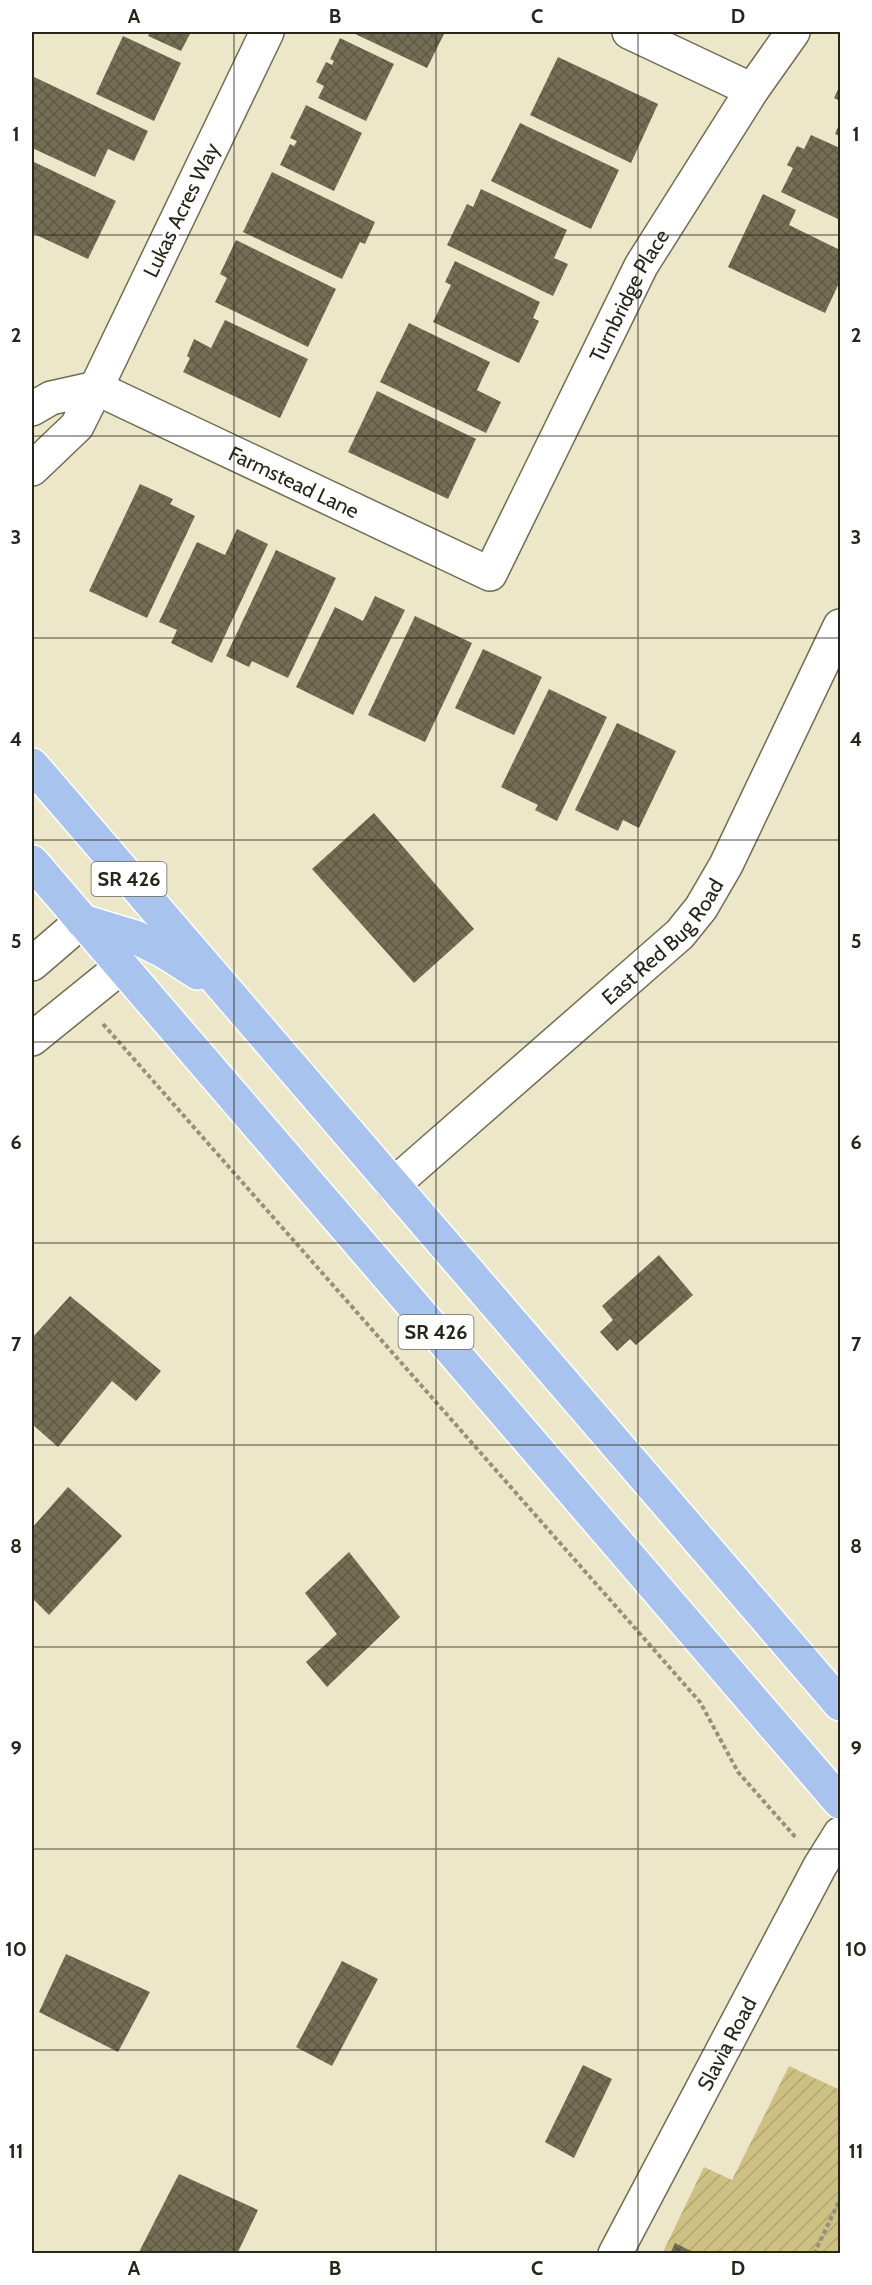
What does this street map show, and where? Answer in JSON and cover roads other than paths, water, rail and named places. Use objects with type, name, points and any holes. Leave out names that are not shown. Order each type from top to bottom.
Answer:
[{"type":"main road","name":"SR 426","points":[[32,765],[840,1704]]},
{"type":"main road","name":"SR 426","points":[[32,862],[840,1802]]},
{"type":"main road","points":[[82,921],[135,937],[165,952],[227,992]]},
{"type":"street","name":"Lukas Acres Way","points":[[32,469],[77,426],[267,32]]},
{"type":"street","points":[[629,32],[752,90]]},
{"type":"street","name":"Turnbridge Place","points":[[490,574],[641,266],[752,90],[793,32]]},
{"type":"street","points":[[32,409],[51,398],[96,387]]},
{"type":"street","name":"Farmstead Lane","points":[[96,387],[490,574]]},
{"type":"street","name":"East Red Bug Road","points":[[393,1185],[680,934],[701,908],[755,808],[840,626]]},
{"type":"street","points":[[32,964],[82,921]]},
{"type":"street","points":[[32,1040],[121,967]]},
{"type":"street","name":"Slavia Road","points":[[615,2253],[820,1866],[840,1834]]}]
